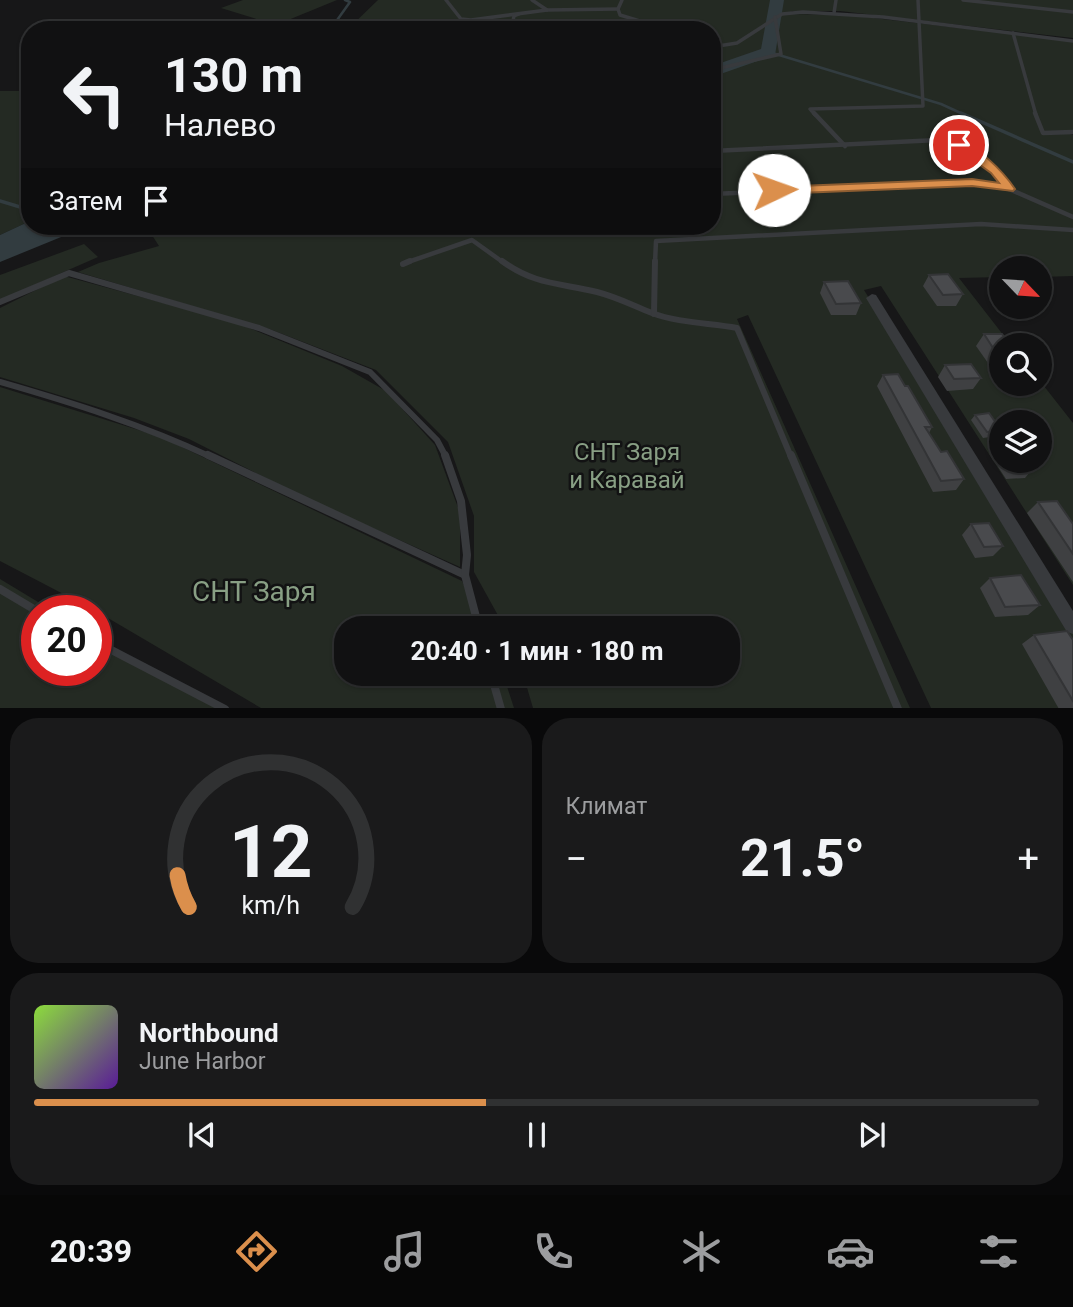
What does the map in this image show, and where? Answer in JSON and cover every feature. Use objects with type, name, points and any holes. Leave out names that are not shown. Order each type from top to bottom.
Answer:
[{"type":"street","points":[[872,299],[1073,626]]},
{"type":"lane","points":[[446,0],[461,19],[471,20]]},
{"type":"lane","points":[[532,0],[547,10]]},
{"type":"lane","points":[[622,0],[618,9],[620,15],[639,21]]},
{"type":"lane","points":[[834,13],[836,0]]},
{"type":"lane","points":[[845,146],[810,110],[923,106],[918,0]]},
{"type":"lane","points":[[964,0],[1073,12]]},
{"type":"lane","points":[[463,21],[547,10],[618,9]]},
{"type":"lane","points":[[513,21],[514,16],[520,13]]},
{"type":"lane","points":[[721,47],[732,46],[752,36],[781,13],[834,13],[921,21],[1073,41]]},
{"type":"lane","points":[[721,68],[780,54],[775,17]]},
{"type":"lane","points":[[1013,33],[1029,96],[1043,133],[1073,132]]},
{"type":"lane","points":[[721,151],[938,140],[959,145],[995,170],[1009,189]]},
{"type":"lane","points":[[721,194],[972,183],[1009,189],[1073,216]]},
{"type":"lane","points":[[654,314],[656,241],[981,224],[1073,230]]},
{"type":"lane","points":[[403,264],[472,240],[517,273],[542,283],[596,292],[627,301],[654,314],[737,328],[898,708]]},
{"type":"lane","points":[[0,302],[69,273],[259,328],[370,372],[437,440],[448,460],[461,501],[467,555],[465,575],[476,616]]},
{"type":"lane","points":[[0,382],[103,412],[158,432],[465,575]]},
{"type":"lane","points":[[0,590],[21,602]]},
{"type":"lane","points":[[112,650],[223,708]]},
{"type":"lane","points":[[494,686],[501,708]]},
{"type":"green space","points":[[243,0],[337,0],[286,21],[263,21],[221,8]]},
{"type":"green space","name":"СНТ Заря и Каравай","points":[[378,0],[1073,0],[1073,38],[840,11],[792,11],[791,14],[848,15],[1073,41],[1073,130],[1061,131],[1073,135],[1073,276],[1052,277],[1052,256],[989,256],[989,277],[959,278],[1002,333],[989,333],[989,396],[1052,396],[1073,423],[1073,585],[1001,473],[1052,473],[1052,410],[989,410],[989,454],[881,286],[864,290],[1073,627],[1073,708],[931,708],[748,315],[737,319],[910,708],[533,708],[527,686],[740,686],[740,616],[498,616],[474,572],[474,516],[448,442],[376,370],[272,330],[78,272],[99,263],[159,246],[152,235],[721,235],[721,21],[356,21]]},
{"type":"green space","points":[[0,91],[21,91],[21,225],[0,235]]},
{"type":"green space","points":[[84,244],[98,257],[0,300],[0,275]]},
{"type":"green space","name":"СНТ Заря","points":[[64,276],[237,323],[342,366],[386,391],[435,445],[460,513],[460,567],[303,497],[189,439],[134,418],[0,377],[0,308]]},
{"type":"green space","name":"СНТ Заря","points":[[0,387],[161,437],[462,581],[479,616],[334,616],[334,686],[507,686],[514,708],[261,708],[112,620],[112,595],[65,595],[0,561]]},
{"type":"green space","name":"СНТ Заря","points":[[0,579],[26,595],[21,595],[21,686],[112,686],[112,647],[226,708],[0,708]]},
{"type":"shaded area","points":[[21,225],[21,235],[66,235],[0,262],[0,235]]},
{"type":"building","points":[[948,274],[963,294],[943,295],[929,275]]},
{"type":"building","points":[[848,281],[861,303],[836,304],[824,282]]},
{"type":"building","points":[[971,364],[981,378],[954,379],[945,365]]},
{"type":"building","points":[[898,374],[932,427],[925,427],[941,452],[947,451],[964,479],[941,481],[883,375]]},
{"type":"building","points":[[989,413],[989,432],[987,432],[975,415]]},
{"type":"building","points":[[1057,501],[1073,524],[1073,554],[1038,502]]},
{"type":"building","points":[[989,523],[1003,546],[984,547],[971,524]]},
{"type":"building","points":[[1021,575],[1040,605],[1005,607],[990,578]]},
{"type":"building","points":[[1067,631],[1073,640],[1073,701],[1034,635]]},
{"type":"waterway","points":[[336,21],[350,2],[345,0]]},
{"type":"waterway","points":[[721,69],[769,52],[777,0]]},
{"type":"waterway","points":[[769,52],[941,104],[965,115]]},
{"type":"waterway","points":[[961,113],[1073,162]]},
{"type":"waterway","points":[[0,201],[21,207]]},
{"type":"route","points":[[774,190],[972,183],[1009,189],[995,170],[959,145]]}]
